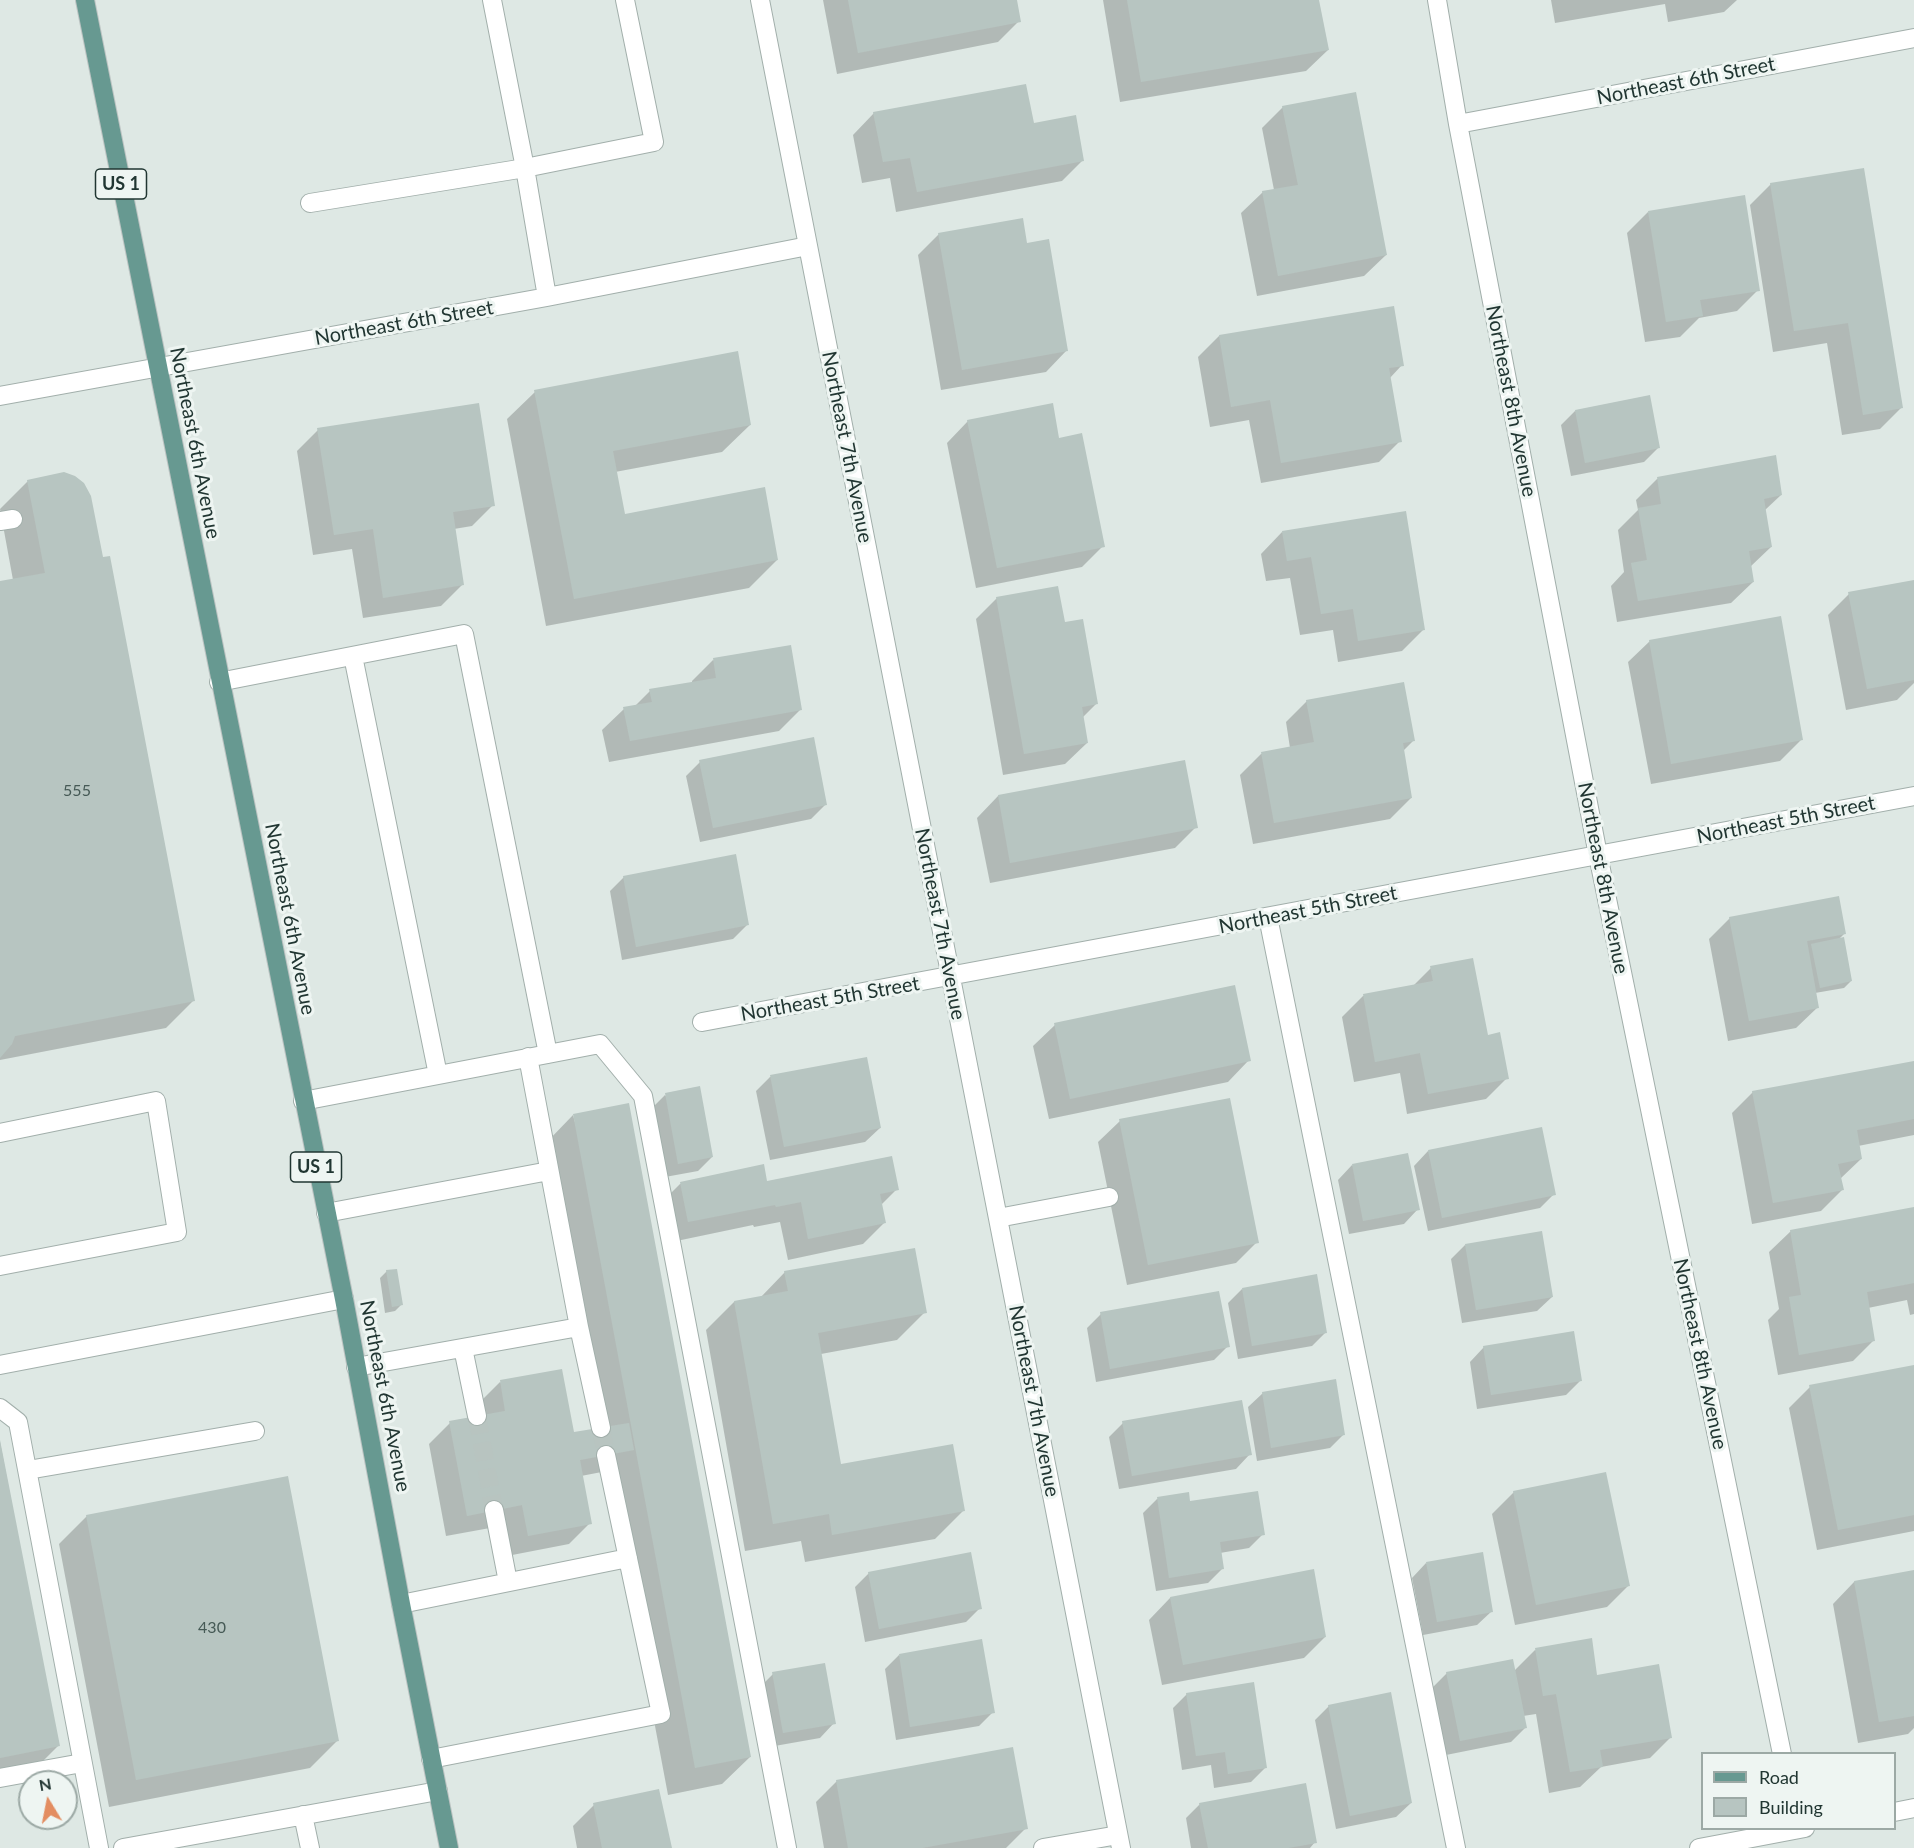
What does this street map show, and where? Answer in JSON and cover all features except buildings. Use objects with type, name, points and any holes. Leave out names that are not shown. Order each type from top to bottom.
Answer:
[{"type":"main road","name":"Northeast 6th Avenue","points":[[85,0],[219,682],[344,1299],[449,1848]]},
{"type":"street","points":[[492,0],[525,168],[547,297]]},
{"type":"street","points":[[310,203],[525,168],[654,142],[625,0]]},
{"type":"street","name":"Northeast 7th Avenue","points":[[760,0],[1120,1841]]},
{"type":"street","name":"Northeast 8th Avenue","points":[[1437,0],[1458,124],[1598,855],[1782,1752]]},
{"type":"street","name":"Northeast 6th Street","points":[[1458,124],[1914,39]]},
{"type":"street","name":"Northeast 6th Street","points":[[0,396],[547,297],[808,246]]},
{"type":"street","points":[[219,682],[464,634],[548,1054]]},
{"type":"street","points":[[353,656],[438,1075]]},
{"type":"street","name":"Northeast 5th Street","points":[[702,1022],[1914,796]]},
{"type":"street","points":[[1268,917],[1456,1848]]},
{"type":"street","points":[[303,1101],[600,1044],[643,1096],[786,1848]]},
{"type":"street","points":[[528,1057],[579,1327],[601,1428]]},
{"type":"street","points":[[0,1133],[156,1101],[177,1232],[0,1266]]},
{"type":"street","points":[[326,1213],[549,1171]]},
{"type":"street","points":[[998,1218],[1109,1197]]},
{"type":"street","points":[[0,1365],[344,1299]]},
{"type":"street","points":[[356,1367],[579,1327]]},
{"type":"street","points":[[463,1348],[477,1416]]},
{"type":"street","points":[[0,1408],[18,1422],[99,1848]]},
{"type":"street","points":[[27,1470],[255,1431]]},
{"type":"street","points":[[431,1759],[661,1714],[606,1455]]},
{"type":"street","points":[[494,1510],[508,1582]]},
{"type":"street","points":[[401,1604],[628,1558]]},
{"type":"street","points":[[0,1778],[82,1763]]},
{"type":"street","points":[[123,1848],[438,1791]]},
{"type":"street","points":[[1896,1812],[1914,1808]]},
{"type":"street","points":[[303,1815],[310,1848]]},
{"type":"street","points":[[1700,1848],[1795,1830]]},
{"type":"street","points":[[1800,1830],[1801,1848]]},
{"type":"street","points":[[1043,1848],[1120,1841]]},
{"type":"tunnel","points":[[477,1416],[494,1510]]},
{"type":"tunnel","points":[[601,1428],[606,1455]]}]
